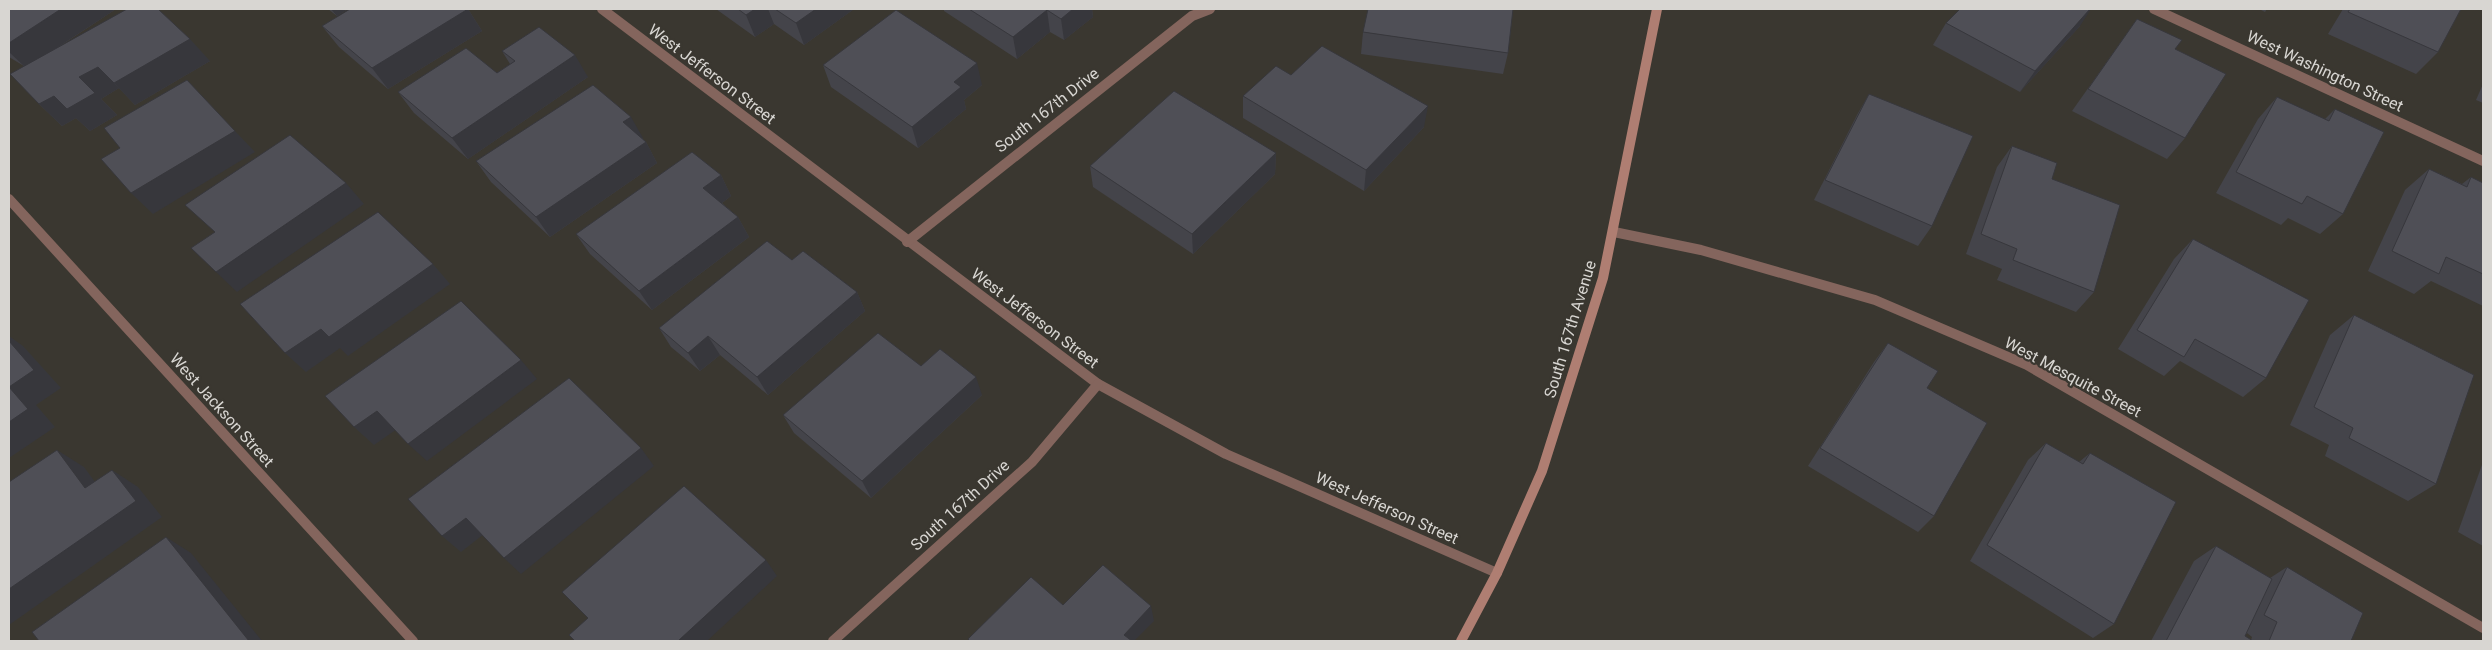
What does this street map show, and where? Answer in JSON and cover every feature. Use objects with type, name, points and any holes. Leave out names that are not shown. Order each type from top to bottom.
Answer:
[{"type":"street","name":"West Jefferson Street","points":[[602,9],[1098,384],[1226,454],[1497,573]]},
{"type":"street","name":"South 167th Drive","points":[[908,242],[1192,16],[1210,9]]},
{"type":"street","name":"South 167th Avenue","points":[[1461,641],[1497,573],[1542,471],[1603,278],[1614,232],[1657,9]]},
{"type":"street","name":"West Washington Street","points":[[2154,9],[2483,161]]},
{"type":"street","name":"West Jackson Street","points":[[9,199],[413,641]]},
{"type":"street","name":"West Mesquite Street","points":[[1614,232],[1701,250],[1875,300],[2027,365],[2483,628]]},
{"type":"street","name":"South 167th Drive","points":[[833,641],[1032,462],[1098,384]]},
{"type":"building","points":[[9,9],[61,9],[9,43]]},
{"type":"building","points":[[127,9],[158,9],[190,39],[114,83],[98,67],[79,77],[95,93],[67,109],[54,96],[39,104],[10,74]]},
{"type":"building","points":[[350,9],[468,9],[372,68],[322,26]]},
{"type":"building","points":[[738,9],[755,9],[746,15]]},
{"type":"building","points":[[775,9],[816,9],[796,23]]},
{"type":"building","points":[[969,9],[1073,9],[1061,19],[1047,10],[1013,37]]},
{"type":"building","points":[[1368,9],[1513,9],[1508,53],[1363,32]]},
{"type":"building","points":[[1960,9],[2090,9],[2035,71],[1946,23]]},
{"type":"building","points":[[2350,9],[2461,9],[2438,52],[2348,12]]},
{"type":"building","points":[[896,10],[977,63],[954,82],[961,87],[912,127],[823,65]]},
{"type":"building","points":[[2137,19],[2182,40],[2175,49],[2226,74],[2185,138],[2088,89]]},
{"type":"building","points":[[539,27],[575,55],[452,138],[398,92],[466,48],[497,73],[515,61],[502,51]]},
{"type":"building","points":[[1322,46],[1428,106],[1366,170],[1243,96],[1276,66],[1291,75]]},
{"type":"building","points":[[187,80],[235,131],[131,193],[101,159],[120,148],[104,128]]},
{"type":"building","points":[[593,85],[631,117],[623,122],[646,142],[536,217],[476,161]]},
{"type":"building","points":[[1174,91],[1276,153],[1192,234],[1090,166]]},
{"type":"building","points":[[1869,94],[1973,136],[1932,226],[1825,180]]},
{"type":"building","points":[[2277,97],[2329,121],[2335,109],[2384,132],[2343,214],[2307,196],[2302,204],[2236,172]]},
{"type":"building","points":[[290,135],[346,183],[216,272],[191,248],[215,232],[185,205]]},
{"type":"building","points":[[2012,146],[2057,163],[2052,179],[2120,205],[2094,292],[2013,260],[2017,249],[1981,234]]},
{"type":"building","points":[[692,152],[721,175],[703,188],[738,217],[639,291],[576,234]]},
{"type":"building","points":[[2429,169],[2467,187],[2471,177],[2483,183],[2483,274],[2446,257],[2439,274],[2392,251]]},
{"type":"building","points":[[378,212],[433,264],[329,337],[321,329],[285,353],[240,304]]},
{"type":"building","points":[[2193,239],[2309,300],[2266,378],[2195,339],[2184,357],[2137,330]]},
{"type":"building","points":[[767,241],[792,260],[803,251],[857,292],[757,377],[708,336],[688,353],[659,328]]},
{"type":"building","points":[[461,301],[521,360],[408,444],[377,411],[354,427],[325,396]]},
{"type":"building","points":[[2354,315],[2474,375],[2436,484],[2349,438],[2353,428],[2314,407]]},
{"type":"building","points":[[878,333],[921,366],[940,349],[976,377],[862,481],[783,415]]},
{"type":"building","points":[[9,341],[34,370],[9,387]]},
{"type":"building","points":[[1888,343],[1938,371],[1927,388],[1987,423],[1934,516],[1820,448]]},
{"type":"building","points":[[569,378],[641,448],[504,558],[466,518],[442,536],[408,499]]},
{"type":"building","points":[[9,387],[28,409],[9,422]]},
{"type":"building","points":[[2046,443],[2083,464],[2090,453],[2176,502],[2114,624],[1987,545]]},
{"type":"building","points":[[57,450],[85,488],[112,470],[136,501],[9,589],[9,482]]},
{"type":"building","points":[[684,486],[766,560],[678,641],[575,641],[569,635],[588,618],[562,592]]},
{"type":"building","points":[[166,537],[249,641],[39,641],[32,632]]},
{"type":"building","points":[[2216,546],[2272,579],[2245,636],[2253,641],[2166,641]]},
{"type":"building","points":[[1103,565],[1151,606],[1124,635],[1132,641],[970,641],[968,639],[1031,577],[1063,605]]},
{"type":"building","points":[[2287,567],[2363,613],[2351,641],[2269,641],[2277,622],[2264,615]]}]
